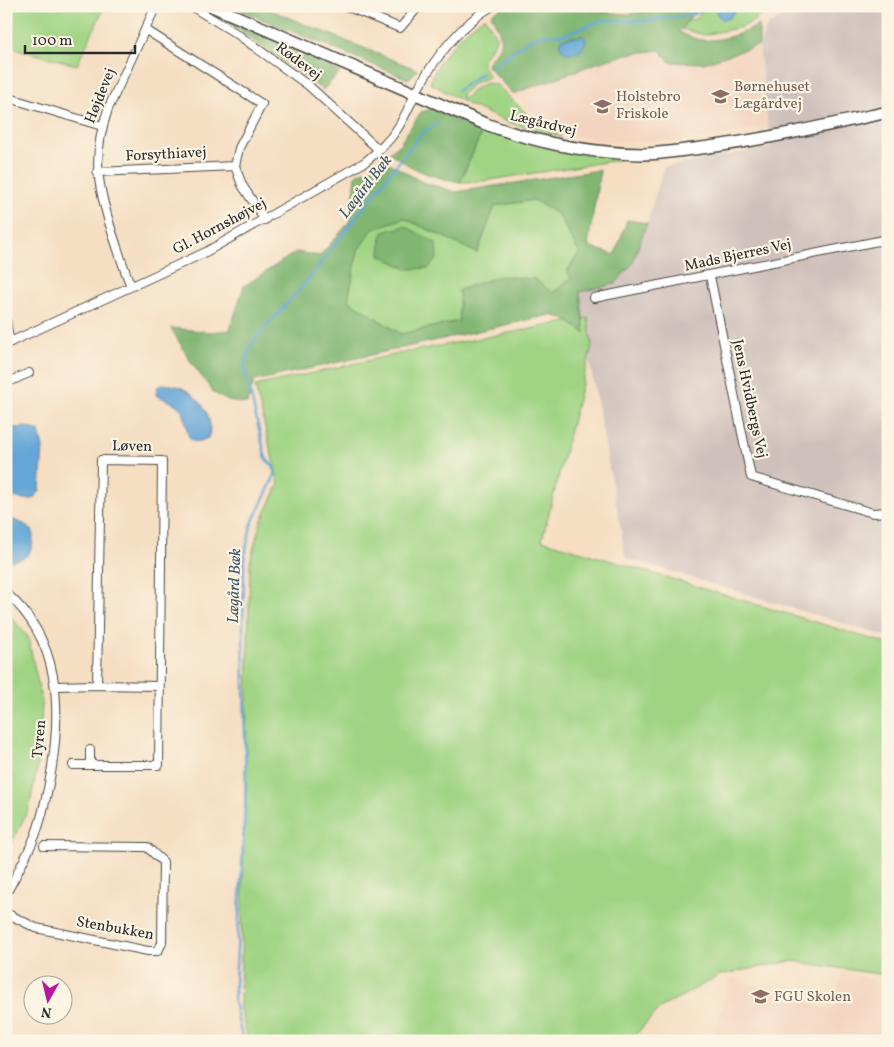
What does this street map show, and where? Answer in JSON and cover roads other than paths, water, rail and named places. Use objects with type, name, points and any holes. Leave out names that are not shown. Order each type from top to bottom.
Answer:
[{"type":"street","name":"Højdevej","points":[[130,286],[102,200],[98,172],[98,150],[102,126],[108,109],[156,6]]},
{"type":"street","name":"Rødevej","points":[[192,6],[237,34],[308,86],[380,150]]},
{"type":"street","name":"Lægårdvej","points":[[212,6],[511,134],[570,148],[636,153],[720,146],[888,112]]},
{"type":"street","points":[[346,6],[400,28],[419,6]]},
{"type":"street","points":[[474,6],[479,14]]},
{"type":"street","name":"Gl. Hornshøjvej","points":[[9,343],[204,253],[348,173],[380,150],[398,129],[437,59],[454,38],[479,14],[492,6]]},
{"type":"street","points":[[146,30],[262,104],[239,148],[235,166],[242,184],[265,220]]},
{"type":"street","points":[[6,112],[8,98],[102,126]]},
{"type":"street","name":"Forsythiavej","points":[[98,172],[235,166]]},
{"type":"street","name":"Mads Bjerres Vej","points":[[594,298],[888,239]]},
{"type":"street","name":"Jens Hvidbergs Vej","points":[[710,276],[751,477],[873,513],[888,512]]},
{"type":"street","points":[[6,320],[9,343]]},
{"type":"street","points":[[6,383],[29,373]]},
{"type":"street","name":"Løven","points":[[73,764],[159,765],[162,461],[101,460],[97,685]]},
{"type":"street","name":"Tyren","points":[[6,593],[18,603],[35,627],[50,661],[56,686],[57,715],[55,750],[46,797],[36,834],[6,894]]},
{"type":"street","points":[[56,686],[159,686]]},
{"type":"street","points":[[90,750],[90,765]]},
{"type":"street","name":"Stenbukken","points":[[6,913],[36,928],[148,951],[158,951],[162,943],[163,862],[147,847],[44,846]]},
{"type":"water","points":[[716,6],[733,6],[734,13],[729,18],[722,20],[717,14]]},
{"type":"water","points":[[583,36],[586,42],[580,52],[567,53],[562,50],[560,43],[562,39]]},
{"type":"water","points":[[164,384],[180,387],[199,401],[208,415],[210,423],[208,438],[193,441],[190,438],[180,408],[156,395],[157,387]]},
{"type":"water","points":[[27,427],[39,431],[43,447],[40,491],[33,499],[21,499],[6,495],[6,430]]},
{"type":"water","points":[[6,517],[24,524],[33,531],[32,548],[24,558],[19,560],[12,561],[6,557]]},
{"type":"waterway","name":"Lægård Bæk","points":[[492,66],[532,38],[546,34],[562,35],[603,20],[646,21],[696,14],[700,11],[700,6]]},
{"type":"waterway","name":"Lægård Bæk","points":[[457,91],[482,73]]},
{"type":"waterway","name":"Lægård Bæk","points":[[243,1041],[234,1002],[246,792],[243,632],[244,559],[251,525],[275,475],[273,466],[266,459],[244,367],[249,350],[257,336],[303,286],[422,133],[438,123]]},
{"type":"place","name":"Børnehuset Lægårdvej","points":[[720,96]]},
{"type":"place","name":"Holstebro Friskole","points":[[602,106]]},
{"type":"place","name":"FGU Skolen","points":[[760,997]]}]
